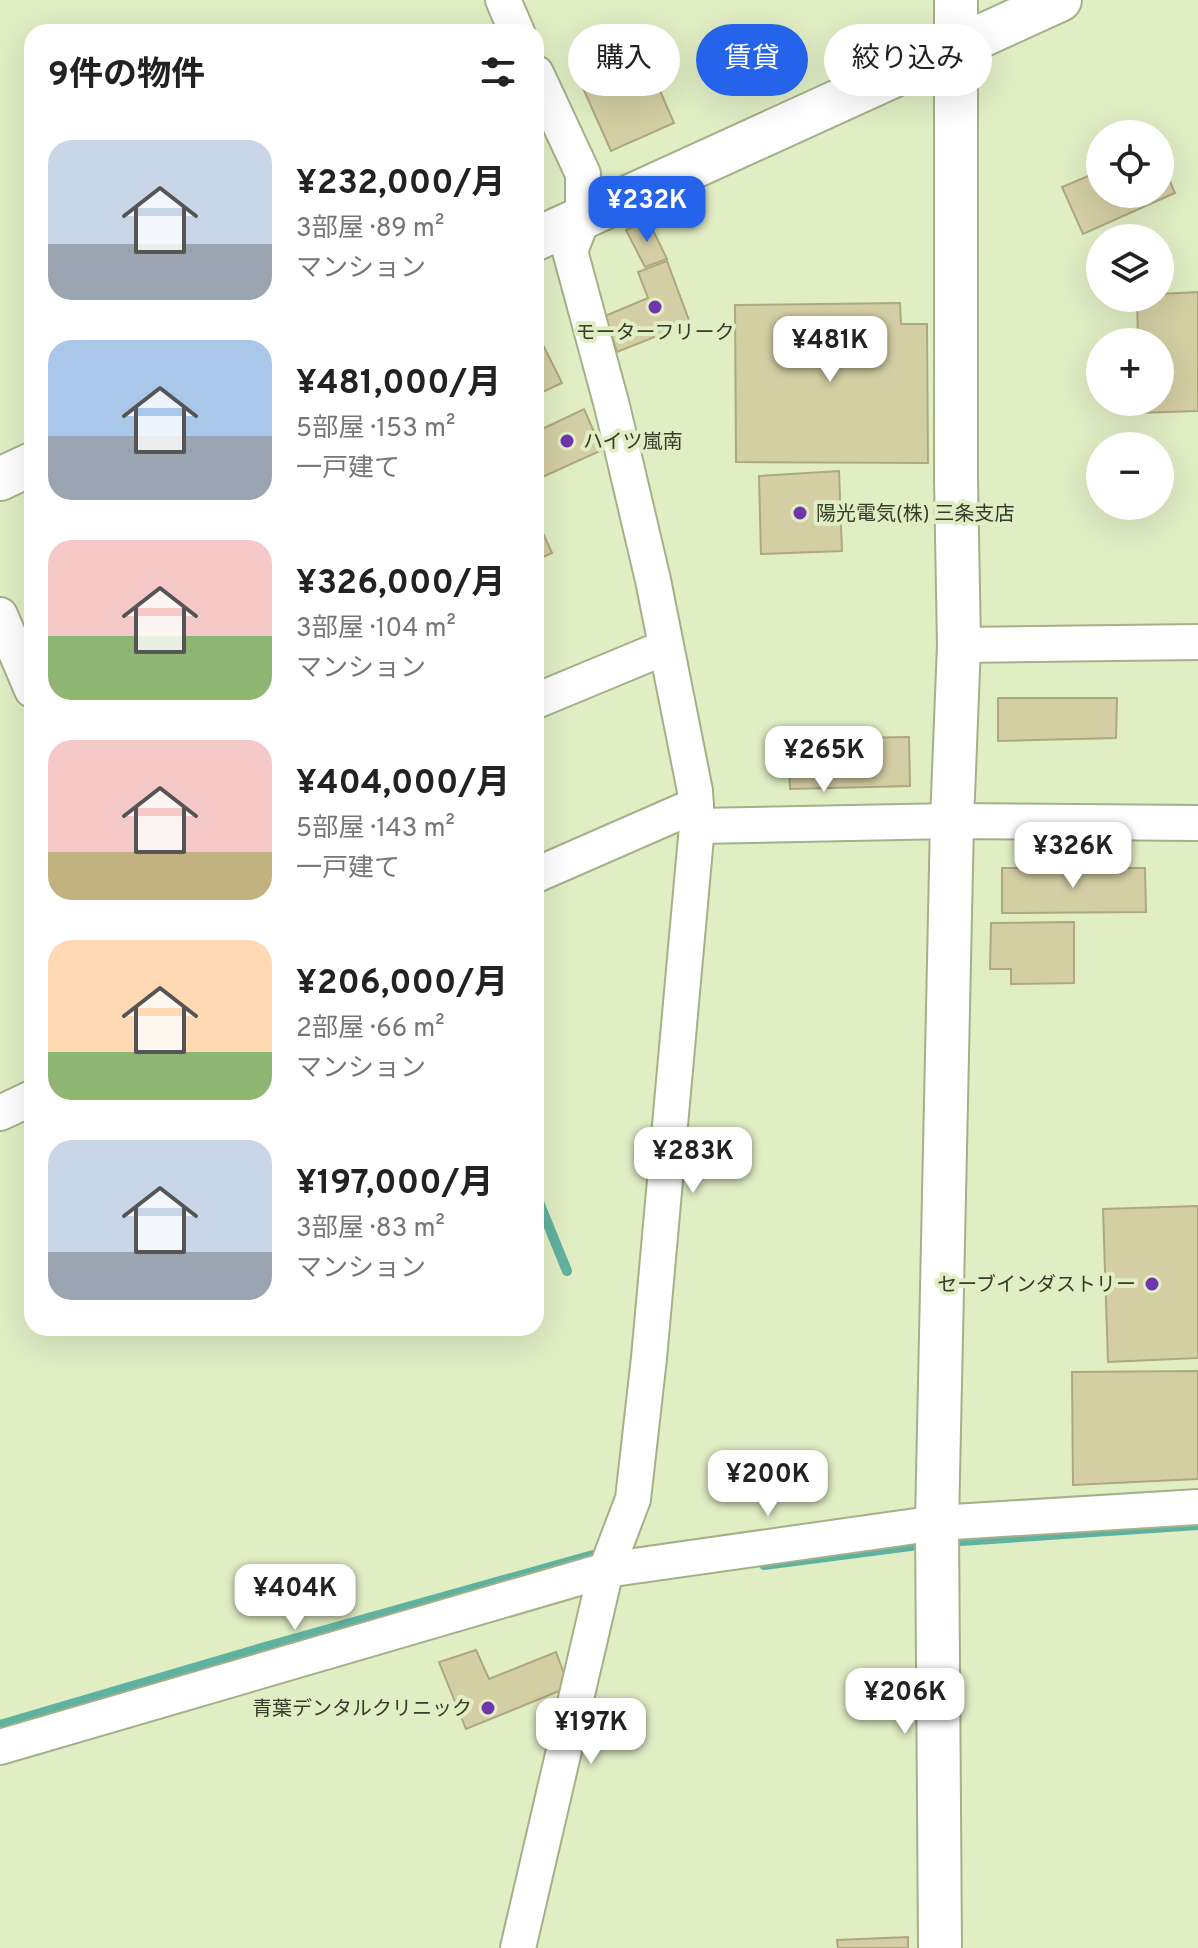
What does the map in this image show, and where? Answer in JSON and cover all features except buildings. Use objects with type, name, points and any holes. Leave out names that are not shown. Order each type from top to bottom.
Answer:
[{"type":"street","points":[[503,0],[514,24]]},
{"type":"street","points":[[956,0],[957,24]]},
{"type":"street","points":[[992,30],[1060,0]]},
{"type":"street","points":[[518,1948],[606,1570],[633,1499],[649,1358],[697,815],[666,647],[612,406],[570,251],[583,218],[583,174],[544,90]]},
{"type":"street","points":[[544,235],[847,96]]},
{"type":"street","points":[[940,1948],[937,1523],[952,821],[959,645],[957,96]]},
{"type":"street","points":[[0,479],[24,468]]},
{"type":"street","points":[[0,615],[24,671]]},
{"type":"street","points":[[959,645],[1198,642]]},
{"type":"street","points":[[544,698],[666,647]]},
{"type":"street","points":[[544,872],[697,815],[1198,823]]},
{"type":"street","points":[[0,1113],[24,1102]]},
{"type":"street","points":[[0,1747],[606,1570],[937,1523],[1198,1507]]},
{"type":"waterway","points":[[544,1215],[567,1271]]},
{"type":"waterway","points":[[946,1542],[1198,1525]]},
{"type":"waterway","points":[[764,1565],[926,1544]]},
{"type":"waterway","points":[[0,1725],[593,1555]]},
{"type":"place","name":"モーターフリーク","points":[[655,307]]},
{"type":"place","name":"ハイツ嵐南","points":[[567,441]]},
{"type":"place","name":"陽光電気(株) 三条支店","points":[[800,513]]},
{"type":"place","name":"セーブインダストリー","points":[[1152,1284]]},
{"type":"place","name":"青葉デンタルクリニック","points":[[488,1708]]}]
